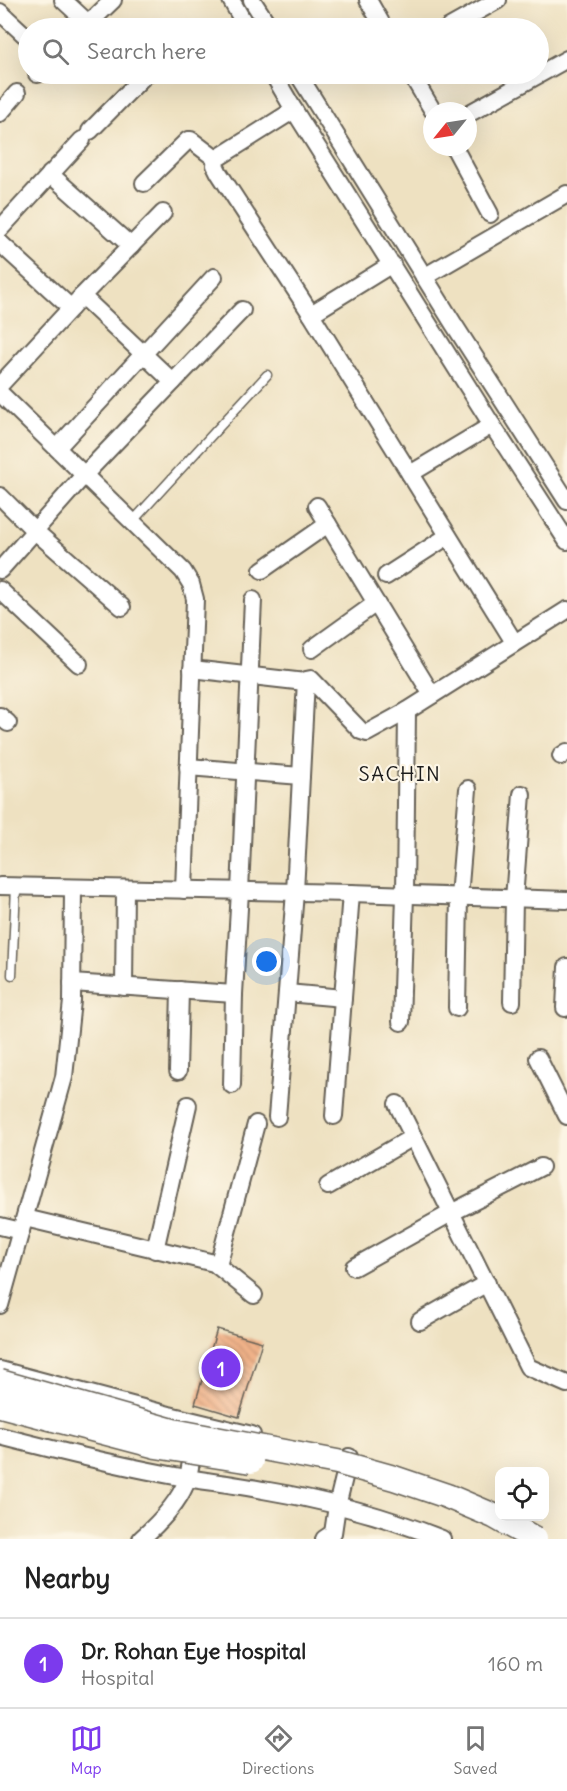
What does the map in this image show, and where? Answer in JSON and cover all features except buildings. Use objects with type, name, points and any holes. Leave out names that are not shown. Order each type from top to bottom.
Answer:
[{"type":"main road","points":[[0,1382],[173,1431],[337,1462],[394,1478],[447,1496],[494,1516],[535,1539]]},
{"type":"main road","points":[[0,1405],[156,1446],[307,1470],[370,1484],[417,1498],[507,1539]]},
{"type":"street","points":[[63,0],[79,18]]},
{"type":"street","points":[[94,18],[113,0]]},
{"type":"street","points":[[231,0],[241,18]]},
{"type":"street","points":[[252,0],[264,18]]},
{"type":"street","points":[[368,0],[378,18]]},
{"type":"street","points":[[466,18],[498,0]]},
{"type":"street","points":[[0,12],[18,29]]},
{"type":"street","points":[[549,69],[567,59]]},
{"type":"street","points":[[2,222],[136,84]]},
{"type":"street","points":[[279,84],[567,541]]},
{"type":"street","points":[[304,84],[567,501]]},
{"type":"street","points":[[417,84],[428,102]]},
{"type":"street","points":[[477,109],[522,84]]},
{"type":"street","points":[[0,113],[17,93]]},
{"type":"street","points":[[294,110],[216,159],[215,165],[311,314],[514,642]]},
{"type":"street","points":[[144,183],[188,140],[216,159]]},
{"type":"street","points":[[459,156],[490,214]]},
{"type":"street","points":[[51,174],[131,246]]},
{"type":"street","points":[[424,277],[567,194]]},
{"type":"street","points":[[0,385],[163,213]]},
{"type":"street","points":[[0,243],[144,355],[173,382]]},
{"type":"street","points":[[311,314],[392,264]]},
{"type":"street","points":[[57,448],[214,278]]},
{"type":"street","points":[[0,570],[85,474],[242,310]]},
{"type":"street","points":[[0,393],[183,571],[191,584],[195,599],[184,890]]},
{"type":"street","points":[[410,474],[492,425]]},
{"type":"street","points":[[0,496],[35,531],[122,607]]},
{"type":"street","points":[[317,506],[432,695]]},
{"type":"street","points":[[262,570],[328,524]]},
{"type":"street","points":[[386,576],[448,536]]},
{"type":"street","points":[[0,590],[79,664]]},
{"type":"street","points":[[232,1085],[234,994],[253,600]]},
{"type":"street","points":[[312,649],[376,603]]},
{"type":"street","points":[[192,669],[306,682],[311,679],[362,731],[367,733],[407,711],[567,610]]},
{"type":"street","points":[[277,1117],[295,892],[306,682]]},
{"type":"street","points":[[401,1022],[407,711]]},
{"type":"street","points":[[188,767],[301,776]]},
{"type":"street","points":[[457,1008],[459,897],[468,789]]},
{"type":"street","points":[[512,1002],[513,899],[522,794]]},
{"type":"street","points":[[8,886],[567,900]]},
{"type":"street","points":[[0,1305],[64,1077],[72,983],[73,888]]},
{"type":"street","points":[[124,987],[125,889]]},
{"type":"street","points":[[334,1116],[351,893]]},
{"type":"street","points":[[565,1008],[567,967]]},
{"type":"street","points":[[72,983],[234,994]]},
{"type":"street","points":[[178,1071],[180,990]]},
{"type":"street","points":[[287,993],[343,998]]},
{"type":"street","points":[[538,1058],[567,1116]]},
{"type":"street","points":[[397,1104],[528,1367],[567,1384]]},
{"type":"street","points":[[155,1250],[188,1105]]},
{"type":"street","points":[[218,1266],[256,1124]]},
{"type":"street","points":[[328,1186],[413,1137]]},
{"type":"street","points":[[354,1266],[541,1167]]},
{"type":"street","points":[[0,1226],[23,1225],[214,1263],[254,1295]]},
{"type":"street","points":[[420,1321],[487,1283]]},
{"type":"street","points":[[0,1370],[197,1422],[377,1462],[440,1482],[495,1506]]},
{"type":"street","points":[[141,1539],[170,1510],[183,1489],[188,1478],[197,1422]]},
{"type":"street","points":[[0,1436],[80,1457],[264,1490],[337,1506],[414,1527],[442,1539]]},
{"type":"street","points":[[324,1539],[333,1533],[349,1456]]},
{"type":"street","points":[[521,1521],[548,1539]]},
{"type":"lane","points":[[132,522],[267,375]]},
{"type":"lane","points":[[8,886],[12,975]]},
{"type":"place","name":"Dr. Rohan Eye Hospital","points":[[221,1368]]},
{"type":"district","name":"SACHIN","points":[[400,774]]}]
